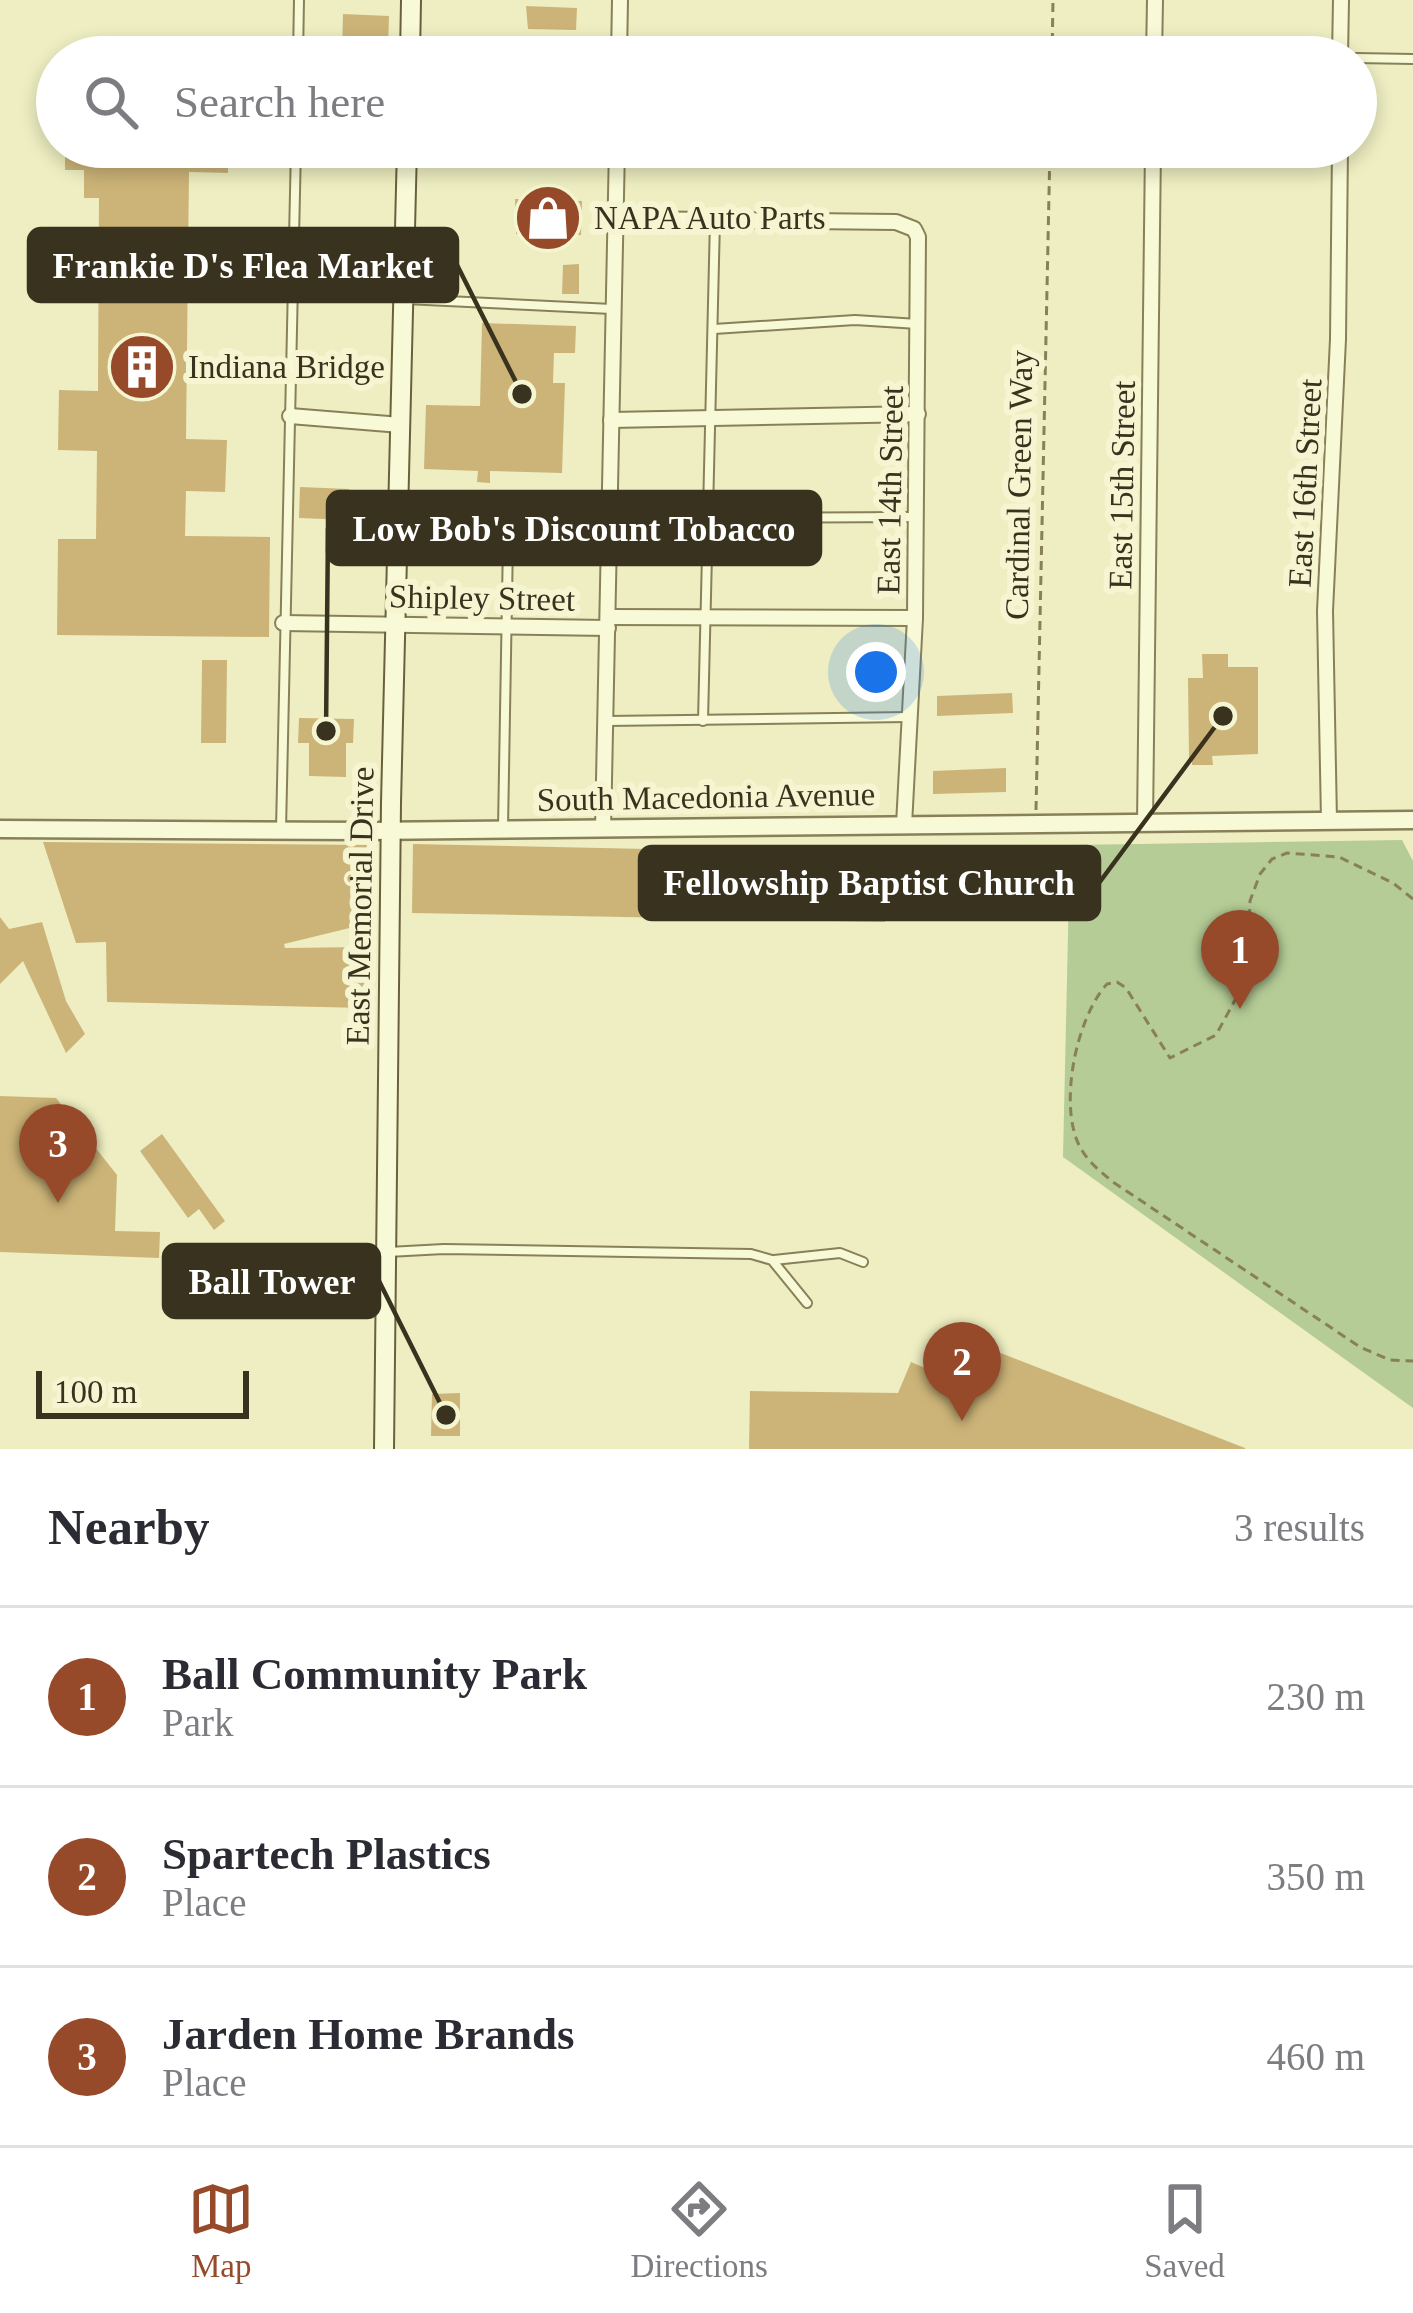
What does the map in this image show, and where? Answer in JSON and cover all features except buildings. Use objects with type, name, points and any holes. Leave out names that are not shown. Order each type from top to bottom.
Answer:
[{"type":"main road","points":[[410,36],[411,0]]},
{"type":"main road","name":"East Memorial Drive","points":[[384,1449],[390,831],[407,168]]},
{"type":"street","points":[[619,36],[620,0]]},
{"type":"street","points":[[1154,36],[1155,0]]},
{"type":"street","points":[[1340,36],[1341,0]]},
{"type":"street","points":[[603,829],[616,168]]},
{"type":"street","name":"East 15th Street","points":[[1145,823],[1153,168]]},
{"type":"street","name":"East 16th Street","points":[[1329,821],[1325,611],[1337,378],[1340,168]]},
{"type":"street","points":[[615,219],[715,220]]},
{"type":"street","name":"East 14th Street","points":[[715,220],[896,222],[914,230],[920,246],[915,619],[904,825]]},
{"type":"street","points":[[611,420],[918,414]]},
{"type":"street","points":[[290,416],[401,425]]},
{"type":"street","name":"Shipley Street","points":[[284,623],[504,627],[704,618],[915,619]]},
{"type":"street","name":"South Macedonia Avenue","points":[[0,829],[390,831],[1413,820]]},
{"type":"lane","points":[[298,36],[299,0]]},
{"type":"lane","points":[[1377,58],[1413,59]]},
{"type":"lane","points":[[280,831],[296,168]]},
{"type":"lane","points":[[703,722],[715,220]]},
{"type":"lane","points":[[404,298],[614,309]]},
{"type":"lane","points":[[714,329],[855,320],[919,324]]},
{"type":"lane","points":[[707,518],[916,517]]},
{"type":"lane","points":[[503,830],[508,541]]},
{"type":"lane","points":[[605,721],[910,716]]},
{"type":"lane","points":[[387,1252],[727,1253],[772,1260],[840,1253],[863,1262]]},
{"type":"lane","points":[[772,1260],[807,1303]]},
{"type":"path","points":[[1053,36],[1054,0]]},
{"type":"path","name":"Cardinal Green Way","points":[[1036,824],[1050,168]]},
{"type":"path","points":[[1413,899],[1393,883],[1340,856],[1279,855],[1266,865],[1255,885],[1247,916],[1249,974],[1216,1035],[1170,1058],[1126,988],[1117,982],[1107,984],[1076,1040],[1072,1110],[1082,1150],[1113,1182],[1360,1347],[1390,1360],[1413,1361]]},
{"type":"green space","points":[[1402,840],[1413,861],[1413,1408],[1063,1157],[1070,845]]},
{"type":"place","name":"NAPA Auto Parts","points":[[548,218]]},
{"type":"place","name":"Indiana Bridge","points":[[142,367]]},
{"type":"place","name":"Frankie D's Flea Market","points":[[522,394]]},
{"type":"place","name":"Fellowship Baptist Church","points":[[1223,716]]},
{"type":"place","name":"Low Bob's Discount Tobacco","points":[[326,731]]},
{"type":"place","name":"Ball Community Park","points":[[1240,1009]]},
{"type":"place","name":"Jarden Home Brands","points":[[58,1203]]},
{"type":"place","name":"Ball Tower","points":[[446,1415]]},
{"type":"place","name":"Spartech Plastics","points":[[962,1421]]}]
